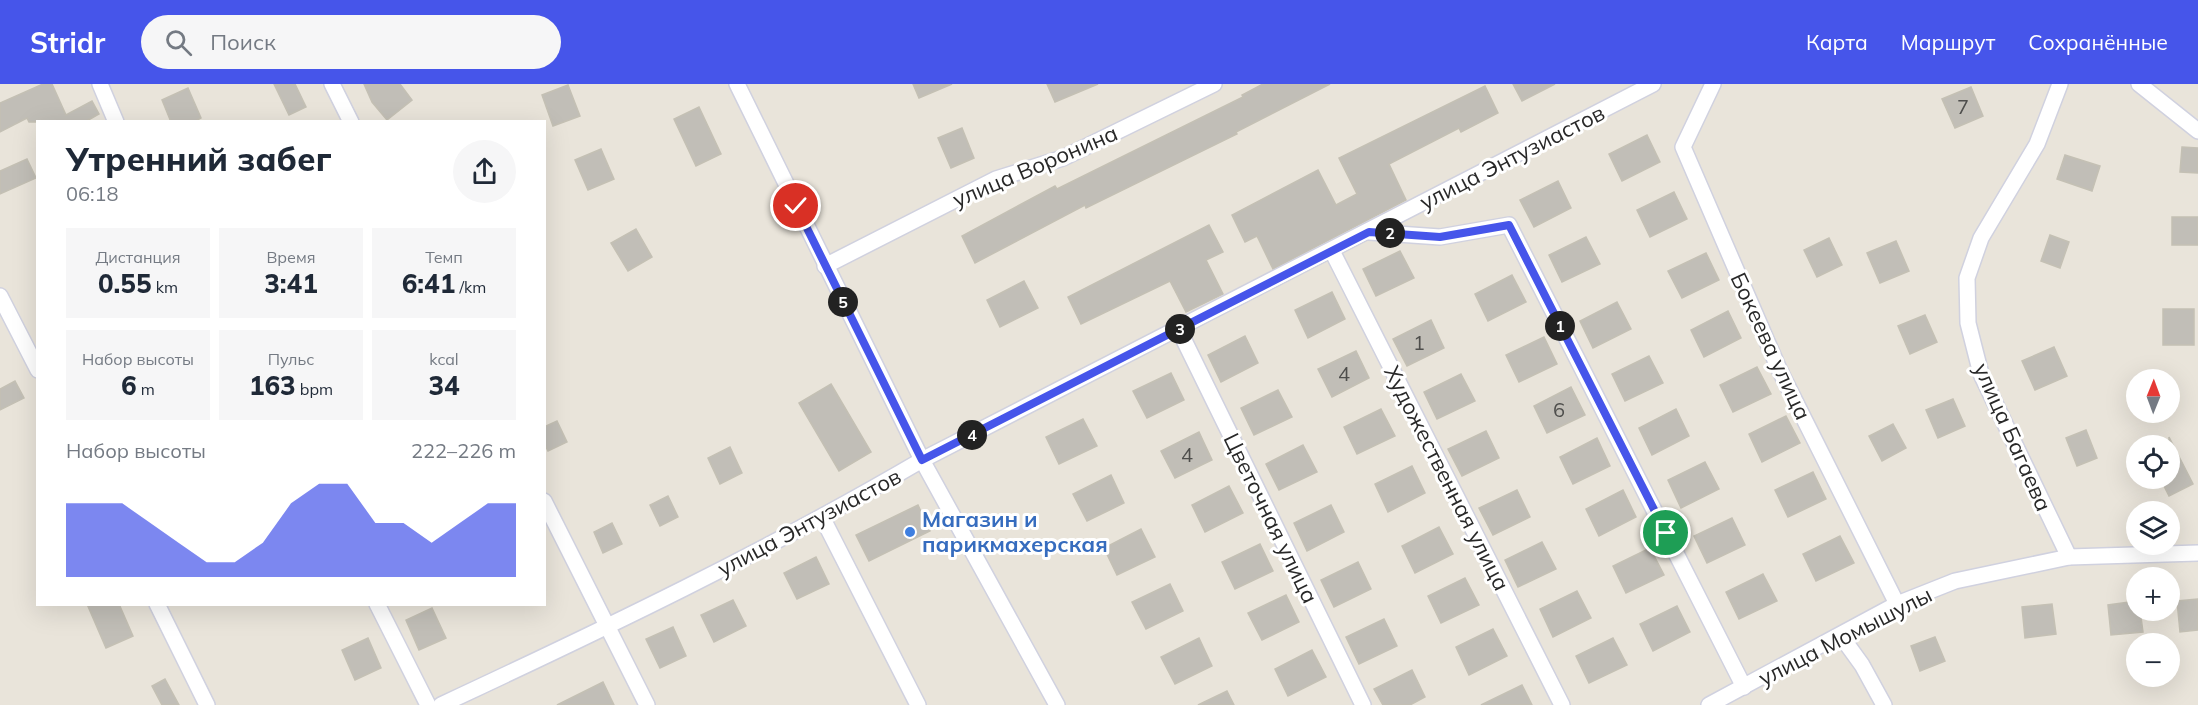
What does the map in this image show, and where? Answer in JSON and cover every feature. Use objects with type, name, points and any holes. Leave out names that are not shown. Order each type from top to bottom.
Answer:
[{"type":"street","points":[[100,84],[116,120]]},
{"type":"street","points":[[332,84],[350,120]]},
{"type":"street","points":[[737,84],[922,460],[1057,705]]},
{"type":"street","name":"улица Воронина","points":[[825,266],[996,179],[1063,158],[1214,84]]},
{"type":"street","name":"улица Энтузиастов","points":[[441,705],[608,627],[823,519],[922,460],[1179,330],[1653,84]]},
{"type":"street","name":"Бокеева улица","points":[[1713,84],[1683,147],[1779,369],[1897,604]]},
{"type":"street","name":"улица Багаева","points":[[2060,84],[2037,144],[1981,238],[1967,278],[1968,323],[1981,374],[2069,557]]},
{"type":"street","points":[[2139,84],[2198,131]]},
{"type":"street","points":[[1369,232],[1440,237],[1509,225],[1744,687]]},
{"type":"street","name":"Художественная улица","points":[[1332,251],[1562,705]]},
{"type":"street","points":[[0,296],[36,366]]},
{"type":"street","name":"Цветочная улица","points":[[1179,330],[1363,705]]},
{"type":"street","points":[[546,505],[647,705]]},
{"type":"street","points":[[823,519],[918,705]]},
{"type":"street","name":"улица Момышулы","points":[[1709,705],[1897,604],[1954,581],[2069,557],[2198,553]]},
{"type":"street","points":[[157,606],[207,705]]},
{"type":"street","points":[[378,606],[428,705]]},
{"type":"street","points":[[1841,636],[1862,665],[1884,705]]},
{"type":"building","points":[[43,84],[52,84],[66,115],[92,101],[99,114],[88,120],[29,122],[27,118],[0,132],[0,103]]},
{"type":"building","points":[[274,84],[295,84],[306,107],[289,115]]},
{"type":"building","points":[[364,84],[400,84],[412,100],[387,120],[372,102]]},
{"type":"building","points":[[913,84],[952,84],[919,98]]},
{"type":"building","points":[[1047,84],[1098,84],[1055,102]]},
{"type":"building","points":[[1263,84],[1330,84],[1236,132],[1237,134],[1086,208],[1085,205],[975,263],[962,236],[1055,186],[1057,189],[1243,97],[1242,95]]},
{"type":"building","points":[[1513,84],[1555,84],[1522,101]]},
{"type":"building","points":[[568,85],[580,116],[553,126],[542,95]]},
{"type":"building","points":[[1485,86],[1498,113],[1461,132],[1459,128],[1389,164],[1406,200],[1273,269],[1257,236],[1245,242],[1232,215],[1318,170],[1336,205],[1357,194],[1339,158]]},
{"type":"building","points":[[1971,87],[1983,116],[1955,128],[1942,99]]},
{"type":"building","points":[[188,88],[201,118],[170,120],[162,100]]},
{"type":"building","points":[[699,107],[721,154],[696,166],[674,119]]},
{"type":"building","points":[[962,128],[974,158],[951,168],[938,138]]},
{"type":"building","points":[[1647,135],[1660,162],[1622,181],[1609,154]]},
{"type":"building","points":[[2182,147],[2198,148],[2198,173],[2180,172]]},
{"type":"building","points":[[601,149],[614,179],[588,190],[575,160]]},
{"type":"building","points":[[2065,155],[2100,166],[2092,191],[2057,179]]},
{"type":"building","points":[[27,159],[36,178],[0,194],[0,171]]},
{"type":"building","points":[[1558,181],[1571,208],[1534,227],[1520,200]]},
{"type":"building","points":[[1674,192],[1687,219],[1650,237],[1637,210]]},
{"type":"building","points":[[2172,217],[2198,217],[2198,245],[2172,245]]},
{"type":"building","points":[[1209,225],[1223,252],[1206,260],[1223,294],[1186,312],[1170,281],[1081,324],[1068,297]]},
{"type":"building","points":[[636,229],[652,257],[628,271],[611,243]]},
{"type":"building","points":[[2050,235],[2069,242],[2060,268],[2041,261]]},
{"type":"building","points":[[1586,237],[1600,264],[1562,282],[1549,255]]},
{"type":"building","points":[[1829,238],[1842,265],[1817,277],[1804,250]]},
{"type":"building","points":[[1896,241],[1909,271],[1880,283],[1867,253]]},
{"type":"building","points":[[1400,251],[1414,278],[1376,296],[1363,269]]},
{"type":"building","points":[[1706,253],[1719,280],[1682,298],[1668,271]]},
{"type":"building","points":[[1512,275],[1526,302],[1488,321],[1475,294]]},
{"type":"building","points":[[1024,281],[1038,308],[1000,327],[987,300]]},
{"type":"building","points":[[1332,292],[1345,319],[1308,338],[1295,310]]},
{"type":"building","points":[[1617,302],[1631,329],[1593,348],[1580,321]]},
{"type":"building","points":[[2163,309],[2194,309],[2194,345],[2163,345]]},
{"type":"building","points":[[1728,311],[1741,338],[1704,357],[1691,330]]},
{"type":"building","points":[[1925,315],[1937,342],[1910,354],[1898,326]]},
{"type":"building","points":[[1431,320],[1444,348],[1407,366],[1393,339]]},
{"type":"building","points":[[1245,336],[1258,363],[1221,382],[1208,355]]},
{"type":"building","points":[[1544,337],[1557,364],[1519,382],[1506,355]]},
{"type":"building","points":[[2054,347],[2067,376],[2035,390],[2022,361]]},
{"type":"building","points":[[1356,351],[1369,378],[1332,397],[1318,369]]},
{"type":"building","points":[[1649,356],[1663,383],[1625,401],[1612,374]]},
{"type":"building","points":[[1757,367],[1771,394],[1733,412],[1720,385]]},
{"type":"building","points":[[1171,373],[1184,400],[1147,418],[1133,391]]},
{"type":"building","points":[[1461,374],[1475,401],[1437,419],[1424,392]]},
{"type":"building","points":[[15,381],[24,398],[0,410],[0,389]]},
{"type":"building","points":[[831,384],[871,452],[839,471],[799,403]]},
{"type":"building","points":[[1571,387],[1585,415],[1547,433],[1534,406]]},
{"type":"building","points":[[1278,390],[1292,417],[1254,435],[1241,408]]},
{"type":"building","points":[[1953,399],[1965,426],[1938,438],[1926,410]]},
{"type":"building","points":[[1381,409],[1395,436],[1357,454],[1344,427]]},
{"type":"building","points":[[1676,409],[1689,436],[1652,455],[1639,428]]},
{"type":"building","points":[[1786,416],[1800,443],[1762,462],[1749,434]]},
{"type":"building","points":[[1083,419],[1097,446],[1059,464],[1046,437]]},
{"type":"building","points":[[557,421],[567,442],[548,451],[546,426]]},
{"type":"building","points":[[1893,424],[1906,448],[1882,461],[1869,436]]},
{"type":"building","points":[[2086,430],[2097,458],[2077,466],[2066,438]]},
{"type":"building","points":[[1486,431],[1499,458],[1462,476],[1448,449]]},
{"type":"building","points":[[1199,432],[1212,460],[1175,478],[1161,451]]},
{"type":"building","points":[[1597,438],[1610,466],[1573,484],[1560,457]]},
{"type":"building","points":[[1303,445],[1317,472],[1279,490],[1266,464]]},
{"type":"building","points":[[730,447],[742,473],[720,484],[708,458]]},
{"type":"building","points":[[2180,459],[2193,484],[2169,496],[2166,489],[2180,489]]},
{"type":"building","points":[[1705,462],[1719,489],[1681,508],[1668,480]]},
{"type":"building","points":[[1412,466],[1425,493],[1388,512],[1375,484]]},
{"type":"building","points":[[1813,472],[1826,499],[1788,517],[1775,490]]},
{"type":"building","points":[[1111,475],[1124,503],[1087,521],[1073,494]]},
{"type":"building","points":[[1229,486],[1243,513],[1205,532],[1192,505]]},
{"type":"building","points":[[1517,490],[1530,517],[1493,535],[1479,508]]},
{"type":"building","points":[[1623,490],[1636,517],[1599,536],[1586,509]]},
{"type":"building","points":[[668,496],[678,517],[660,526],[650,505]]},
{"type":"building","points":[[918,505],[930,531],[869,561],[856,535]]},
{"type":"building","points":[[1331,505],[1344,532],[1307,551],[1294,523]]},
{"type":"building","points":[[1732,518],[1745,545],[1707,563],[1694,536]]},
{"type":"building","points":[[612,523],[622,544],[603,553],[594,532]]},
{"type":"building","points":[[1439,527],[1453,554],[1415,573],[1402,546]]},
{"type":"building","points":[[1141,529],[1155,557],[1117,575],[1104,548]]},
{"type":"building","points":[[1840,536],[1854,563],[1816,581],[1803,554]]},
{"type":"building","points":[[1542,542],[1556,569],[1518,587],[1505,560]]},
{"type":"building","points":[[1260,544],[1273,571],[1235,589],[1222,562]]},
{"type":"building","points":[[1650,548],[1664,575],[1626,593],[1613,566]]},
{"type":"building","points":[[816,557],[829,584],[797,599],[784,573]]},
{"type":"building","points":[[1358,562],[1371,589],[1334,607],[1321,580]]},
{"type":"building","points":[[1763,574],[1777,601],[1739,619],[1726,592]]},
{"type":"building","points":[[1465,578],[1479,605],[1441,623],[1428,596]]},
{"type":"building","points":[[1170,584],[1183,611],[1146,629],[1132,602]]},
{"type":"building","points":[[1577,591],[1591,618],[1553,637],[1540,609]]},
{"type":"building","points":[[1286,595],[1299,622],[1262,640],[1248,613]]},
{"type":"building","points":[[2198,599],[2198,630],[2180,632],[2180,601]]},
{"type":"building","points":[[733,600],[746,626],[714,642],[701,615]]},
{"type":"building","points":[[2126,602],[2126,621],[2142,621],[2143,632],[2111,635],[2108,605]]},
{"type":"building","points":[[2052,604],[2056,634],[2025,638],[2022,607]]},
{"type":"building","points":[[88,606],[120,606],[133,636],[106,648]]},
{"type":"building","points":[[1677,606],[1690,632],[1653,651],[1640,624]]},
{"type":"building","points":[[432,608],[446,638],[419,650],[406,620]]},
{"type":"building","points":[[1384,619],[1397,646],[1359,664],[1346,637]]},
{"type":"building","points":[[673,627],[686,656],[660,668],[646,639]]},
{"type":"building","points":[[1493,629],[1507,656],[1469,675],[1456,647]]},
{"type":"building","points":[[1935,637],[1945,661],[1920,671],[1911,646]]},
{"type":"building","points":[[368,638],[381,668],[355,680],[342,650]]},
{"type":"building","points":[[1199,638],[1212,666],[1175,684],[1161,657]]},
{"type":"building","points":[[1613,638],[1627,665],[1589,683],[1576,656]]},
{"type":"building","points":[[1312,650],[1326,677],[1288,696],[1275,669]]},
{"type":"building","points":[[1412,670],[1425,697],[1410,705],[1383,705],[1374,689]]},
{"type":"building","points":[[165,679],[179,705],[162,705],[152,686]]},
{"type":"building","points":[[603,682],[614,705],[557,705]]},
{"type":"building","points":[[1522,685],[1532,705],[1481,705]]},
{"type":"building","points":[[1227,691],[1234,705],[1198,705]]},
{"type":"place","name":"Магазин и парикмахерская","points":[[910,532]]},
{"type":"route","points":[[796,206],[922,460],[1369,232],[1440,237],[1509,225],[1666,533]]}]
